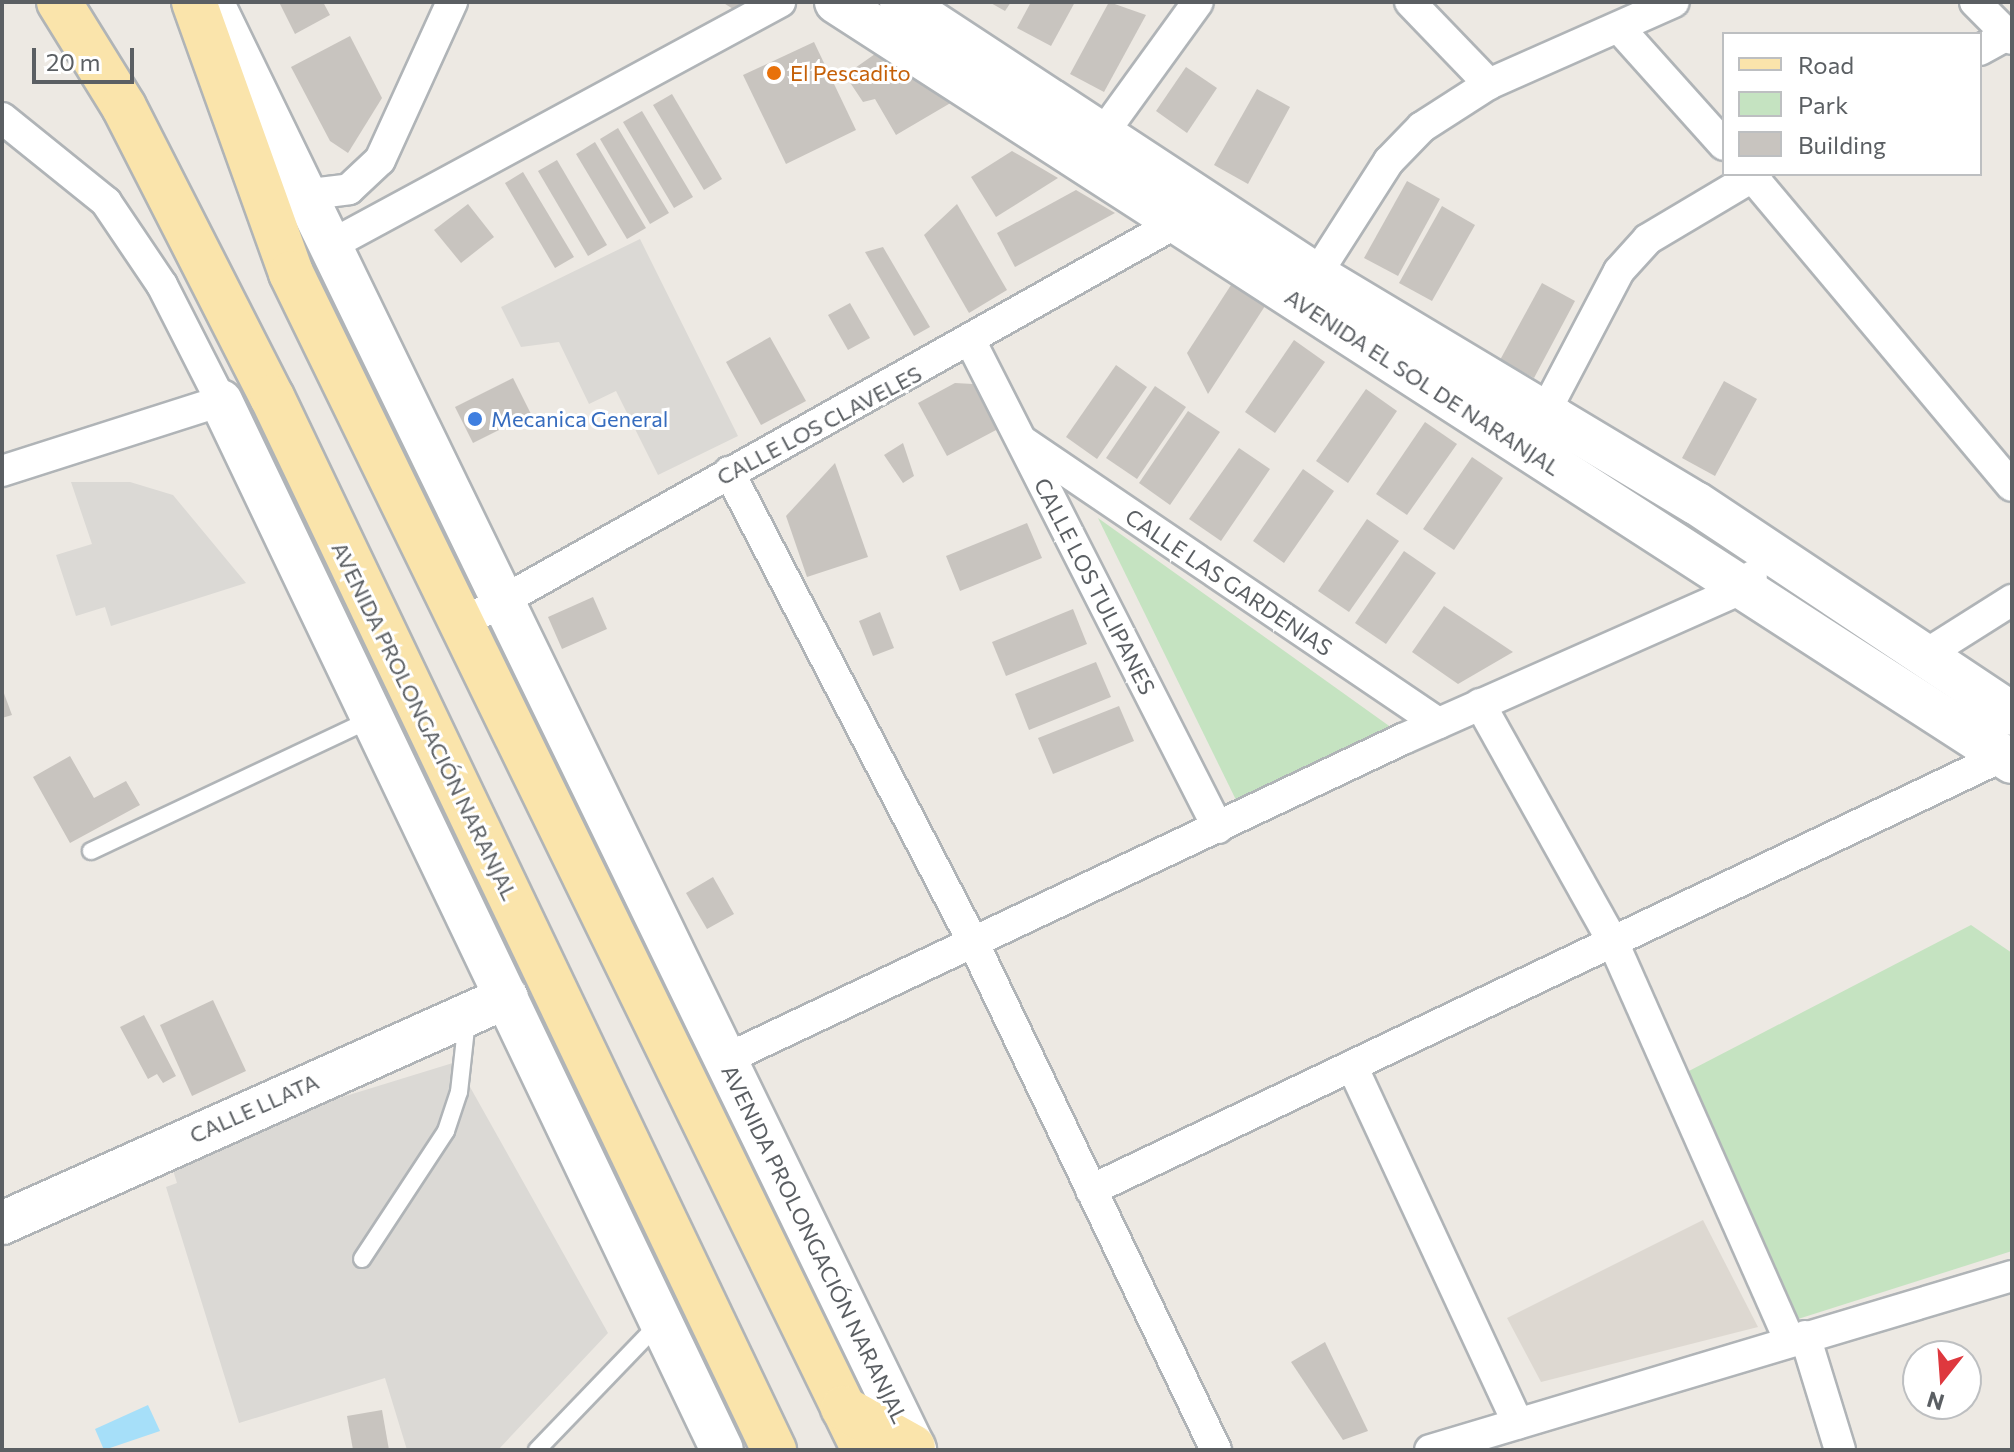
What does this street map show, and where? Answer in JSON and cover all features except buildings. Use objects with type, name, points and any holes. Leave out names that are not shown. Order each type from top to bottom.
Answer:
[{"type":"main road","name":"AVENIDA PROLONGACIÓN NARANJAL","points":[[59,2],[124,107],[272,397],[759,1438]]},
{"type":"main road","name":"AVENIDA PROLONGACIÓN NARANJAL","points":[[194,2],[291,273],[864,1450]]},
{"type":"main road","points":[[843,1408],[914,1448]]},
{"type":"street","name":"AVENIDA PROLONGACIÓN NARANJAL","points":[[212,2],[311,194],[329,246],[914,1448]]},
{"type":"street","points":[[311,194],[349,189],[380,160],[452,2]]},
{"type":"street","points":[[329,246],[780,2]]},
{"type":"street","name":"AVENIDA EL SOL DE NARANJAL","points":[[836,2],[1174,224],[2007,759]]},
{"type":"street","name":"AVENIDA EL SOL DE NARANJAL","points":[[901,2],[1316,275],[1770,552],[2012,714]]},
{"type":"street","points":[[1101,136],[1198,2]]},
{"type":"street","points":[[1410,2],[1489,84]]},
{"type":"street","points":[[1316,275],[1389,161],[1422,127],[1489,84],[1674,2]]},
{"type":"street","points":[[1975,2],[2011,35],[1982,49]]},
{"type":"street","points":[[1619,28],[1722,143]]},
{"type":"street","points":[[2,118],[106,202],[162,285],[221,401],[2,471]]},
{"type":"street","points":[[1545,412],[1619,271],[1648,239],[1751,176]]},
{"type":"street","points":[[1754,176],[2012,486]]},
{"type":"street","name":"CALLE LOS CLAVELES","points":[[463,623],[729,472],[972,344],[1174,224]]},
{"type":"street","name":"CALLE LOS TULIPANES","points":[[972,344],[1218,828]]},
{"type":"street","name":"AVENIDA PROLONGACIÓN NARANJAL","points":[[221,401],[722,1450]]},
{"type":"street","name":"CALLE LAS GARDENIAS","points":[[1021,440],[1438,723]]},
{"type":"street","points":[[729,472],[974,944],[1216,1450]]},
{"type":"street","points":[[726,1059],[1438,723],[1744,588],[1770,552]]},
{"type":"street","points":[[1925,655],[2012,600]]},
{"type":"street","points":[[1480,704],[1613,942],[1797,1338],[1840,1450]]},
{"type":"street","points":[[1091,1190],[2007,759]]},
{"type":"street","name":"CALLE LLATA","points":[[2,1223],[507,997]]},
{"type":"street","points":[[1352,1066],[1518,1423]]},
{"type":"street","points":[[1430,1450],[2012,1276]]},
{"type":"lane","points":[[91,851],[375,718]]},
{"type":"lane","points":[[362,1259],[446,1131],[459,1092],[468,1014]]},
{"type":"lane","points":[[537,1450],[660,1322]]},
{"type":"shaded area","points":[[640,239],[738,436],[658,475],[616,391],[589,404],[559,342],[521,347],[501,307]]},
{"type":"shaded area","points":[[71,482],[130,482],[173,495],[246,583],[111,626],[105,607],[76,616],[56,555],[92,544]]},
{"type":"shaded area","points":[[456,1062],[608,1333],[498,1450],[407,1450],[385,1378],[239,1423],[166,1187],[177,1183],[167,1151]]},
{"type":"shaded area","points":[[1703,1220],[1758,1327],[1541,1382],[1507,1318]]},
{"type":"green space","points":[[1098,518],[1392,728],[1237,802]]},
{"type":"green space","points":[[1971,925],[2012,953],[2012,1251],[1798,1319],[1687,1072]]},
{"type":"water","points":[[148,1405],[160,1431],[104,1450],[95,1429]]},
{"type":"place","name":"El Pescadito","points":[[774,73]]},
{"type":"place","name":"Mecanica General","points":[[475,419]]}]
